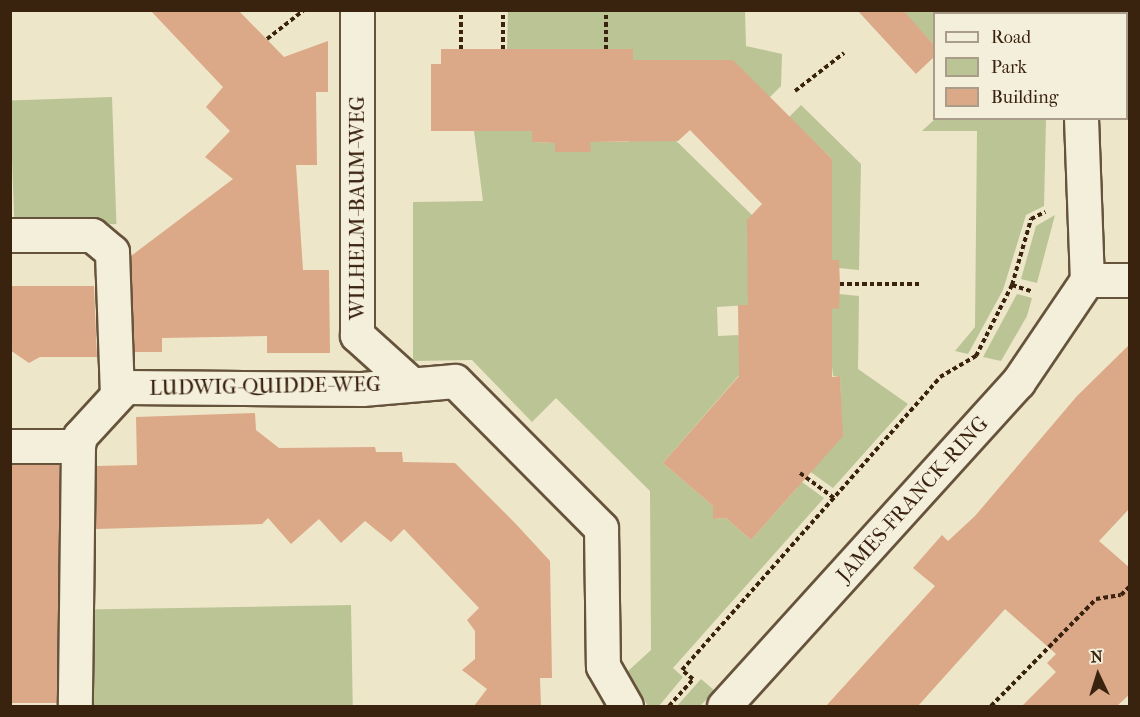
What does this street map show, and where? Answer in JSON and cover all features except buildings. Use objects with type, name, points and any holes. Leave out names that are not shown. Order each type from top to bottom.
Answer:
[{"type":"street","name":"WILHELM-BAUM-WEG","points":[[357,10],[357,335],[408,382]]},
{"type":"street","points":[[1081,120],[1086,192],[1087,280],[1130,280]]},
{"type":"street","points":[[10,235],[92,235],[112,252],[117,394],[80,436],[78,446],[75,706]]},
{"type":"street","name":"JAMES-FRANCK-RING","points":[[724,706],[1018,381],[1087,280]]},
{"type":"street","name":"LUDWIG-QUIDDE-WEG","points":[[117,394],[125,387],[362,389],[408,382],[454,381],[601,528],[603,666],[626,706]]},
{"type":"street","points":[[10,446],[78,446]]},
{"type":"path","points":[[267,39],[304,10]]},
{"type":"path","points":[[461,10],[461,49]]},
{"type":"path","points":[[503,10],[503,49]]},
{"type":"path","points":[[606,10],[606,49]]},
{"type":"path","points":[[795,91],[844,53]]},
{"type":"path","points":[[669,706],[693,679],[682,670],[940,377],[976,357],[1012,285],[1031,219],[1086,192]]},
{"type":"path","points":[[840,284],[921,284]]},
{"type":"path","points":[[800,473],[834,498]]},
{"type":"path","points":[[992,706],[1096,599],[1121,595],[1130,586]]},
{"type":"green space","points":[[1029,10],[933,12],[933,44],[903,11]]},
{"type":"green space","points":[[508,11],[745,11],[746,46],[782,54],[781,86],[770,97],[633,60],[633,49],[584,49],[532,59],[531,49],[507,49]]},
{"type":"green space","points":[[112,97],[116,224],[14,227],[10,101]]},
{"type":"green space","points":[[801,105],[861,164],[859,270],[839,268],[839,260],[832,260],[832,159],[789,117]]},
{"type":"green space","points":[[934,120],[1046,120],[1044,206],[1026,215],[1003,290],[968,354],[955,351],[975,327],[977,131],[922,131]]},
{"type":"green space","points":[[642,130],[665,130],[752,215],[748,305],[717,307],[718,336],[738,335],[747,366],[663,463],[713,506],[713,519],[726,518],[751,540],[797,488],[795,477],[824,498],[673,668],[683,677],[659,706],[648,706],[627,672],[651,650],[650,491],[556,398],[532,422],[472,360],[413,361],[413,202],[483,201],[474,131],[532,131],[532,142],[555,143],[555,152],[590,152],[590,142],[628,142]]},
{"type":"green space","points":[[1055,215],[1037,283],[1021,279],[1036,226]]},
{"type":"green space","points":[[839,294],[859,296],[858,369],[908,404],[833,488],[805,468],[842,432],[840,376],[833,376],[832,366],[832,308],[839,308]]},
{"type":"green space","points":[[1017,294],[1032,298],[1027,316],[1001,361],[983,357]]},
{"type":"green space","points":[[351,605],[353,706],[88,706],[86,610]]},
{"type":"green space","points":[[701,679],[715,691],[700,706],[677,706]]}]
